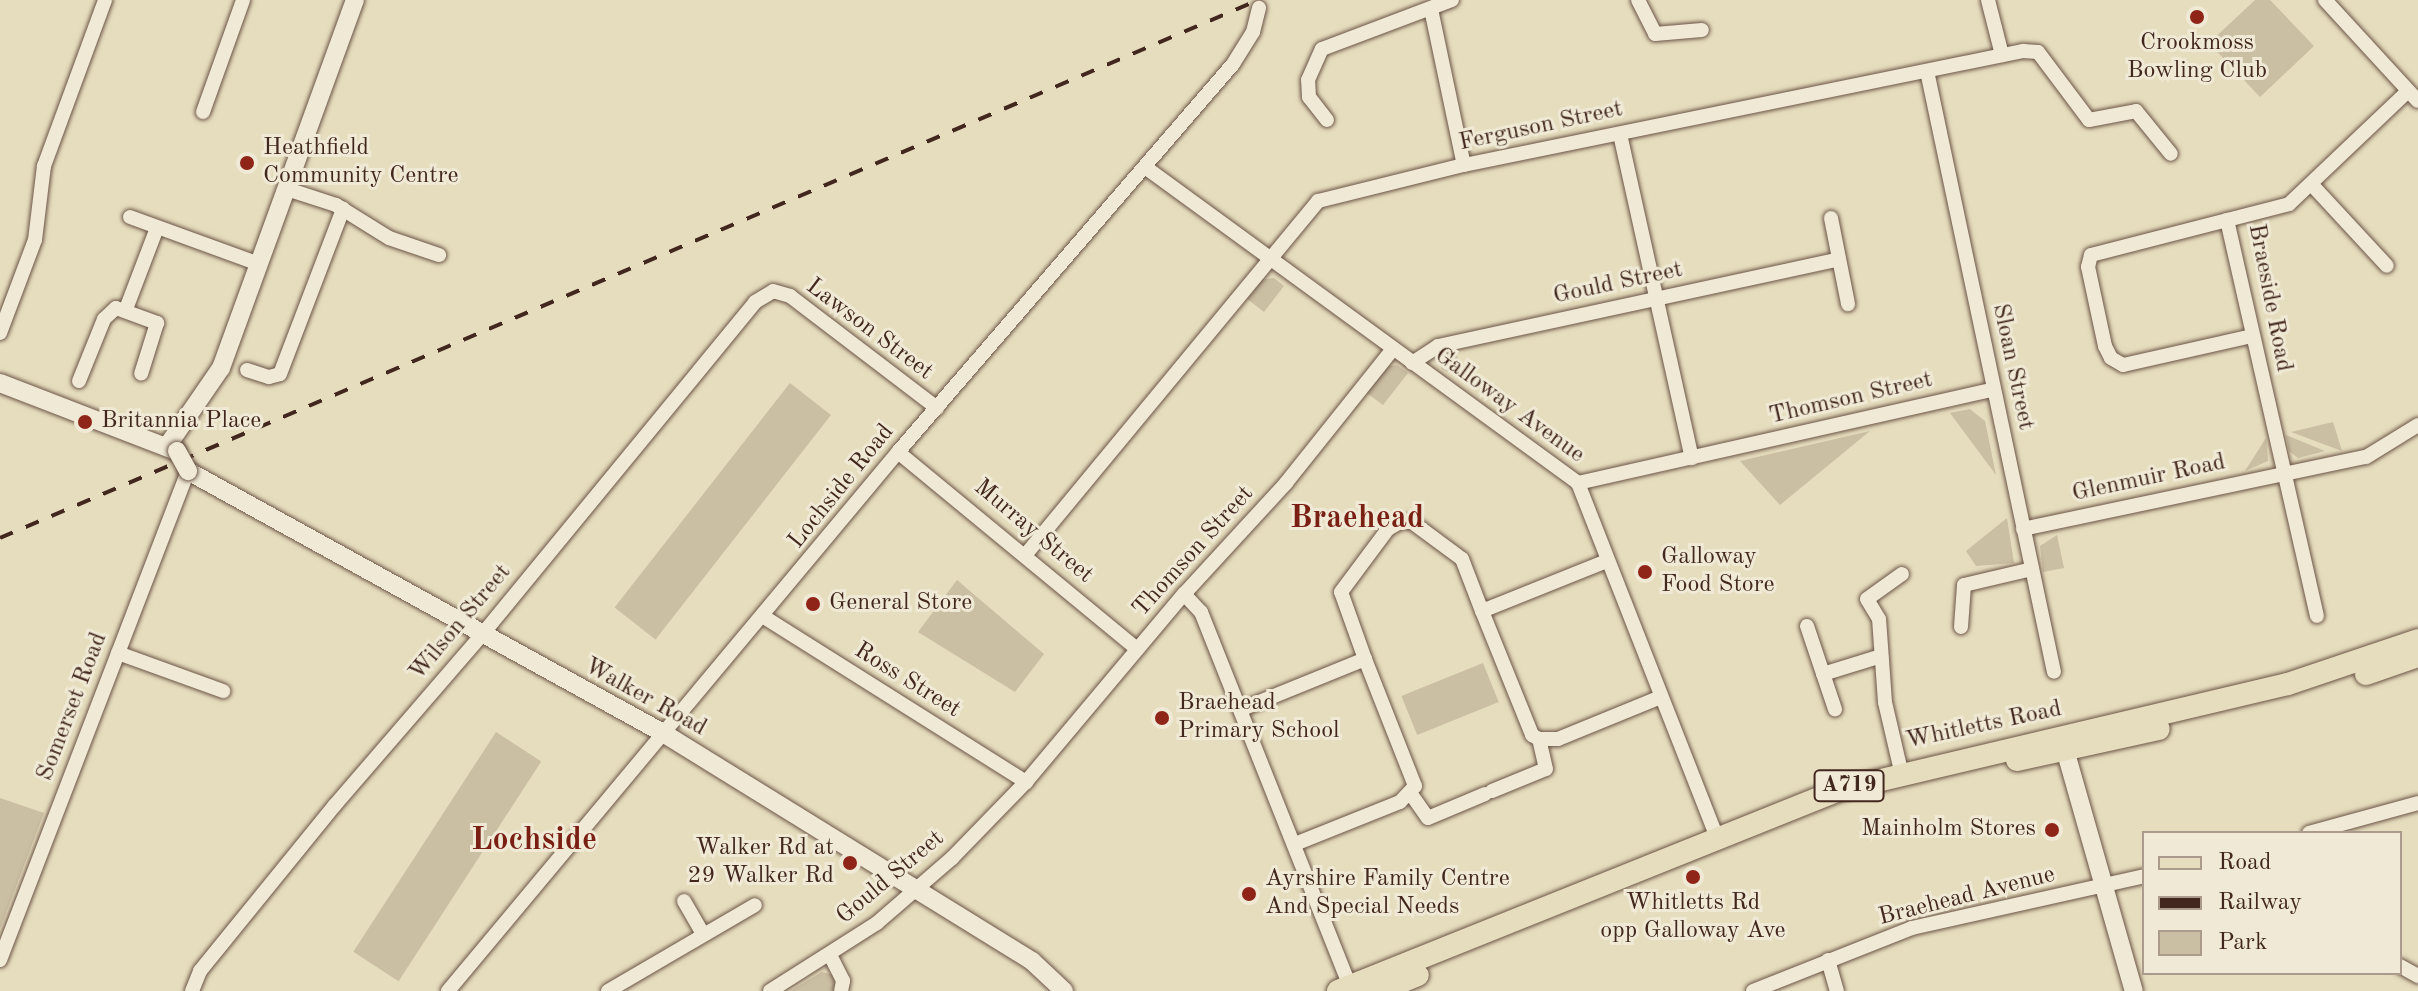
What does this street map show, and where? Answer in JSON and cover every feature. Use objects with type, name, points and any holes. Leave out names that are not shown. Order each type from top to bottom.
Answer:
[{"type":"main road","name":"A719","points":[[2390,660],[2418,640]]},
{"type":"main road","name":"A719","points":[[2390,660],[2418,656]]},
{"type":"main road","name":"Whitletts Road","points":[[1379,991],[1805,814],[1900,784],[2390,660]]},
{"type":"main road","name":"Whitletts Road","points":[[1346,989],[1717,837],[1901,771],[2064,744]]},
{"type":"street","points":[[0,333],[35,240],[44,166],[105,0]]},
{"type":"street","points":[[203,112],[243,0]]},
{"type":"street","points":[[172,448],[221,368],[355,0]]},
{"type":"street","points":[[1327,120],[1309,97],[1308,80],[1322,49],[1452,0]]},
{"type":"street","points":[[1638,0],[1655,34],[1702,30]]},
{"type":"street","points":[[1988,0],[2002,55]]},
{"type":"street","points":[[2325,0],[2413,96]]},
{"type":"street","name":"Lochside Road","points":[[448,991],[764,617],[898,452],[1233,64],[1253,32],[1259,8]]},
{"type":"street","points":[[1431,9],[1464,165]]},
{"type":"street","name":"Ferguson Street","points":[[1027,553],[1266,259],[1318,201],[1464,165],[2002,55],[2038,52],[2089,120],[2136,111],[2171,154]]},
{"type":"street","name":"Sloan Street","points":[[1927,71],[2054,672]]},
{"type":"street","name":"Braeside Road","points":[[2284,472],[2227,220],[2289,204],[2413,96]]},
{"type":"street","points":[[1620,134],[1692,458]]},
{"type":"street","name":"Galloway Avenue","points":[[1145,167],[1266,259],[1578,483],[1717,837]]},
{"type":"street","points":[[2312,185],[2387,266]]},
{"type":"street","points":[[287,189],[343,209],[389,238],[439,255]]},
{"type":"street","points":[[247,370],[269,377],[280,374],[343,209]]},
{"type":"street","points":[[130,217],[259,264]]},
{"type":"street","points":[[1831,218],[1848,304]]},
{"type":"street","points":[[2227,220],[2091,255],[2088,267],[2105,346],[2111,358],[2123,365],[2252,336]]},
{"type":"street","points":[[126,309],[157,228]]},
{"type":"street","name":"Gould Street","points":[[1412,363],[1438,346],[1839,259]]},
{"type":"street","name":"Lawson Street","points":[[773,291],[790,296],[937,408]]},
{"type":"street","name":"Wilson Street","points":[[192,991],[200,971],[335,805],[481,636],[755,302],[773,291]]},
{"type":"street","points":[[79,381],[108,312],[126,309],[157,323],[158,351],[141,374]]},
{"type":"street","points":[[78,341],[92,347]]},
{"type":"street","name":"Thomson Street","points":[[1026,782],[1184,594],[1286,483],[1393,349]]},
{"type":"street","points":[[0,383],[172,448],[188,471]]},
{"type":"street","name":"Thomson Street","points":[[1578,483],[1994,389]]},
{"type":"street","name":"Glenmuir Road","points":[[2023,529],[2366,457],[2418,425]]},
{"type":"street","name":"Murray Street","points":[[898,452],[1027,553],[1137,649]]},
{"type":"street","name":"Walker Road","points":[[188,471],[481,636],[663,733],[1032,961],[1064,991]]},
{"type":"street","name":"Somerset Road","points":[[0,960],[188,471]]},
{"type":"street","points":[[2284,472],[2317,616]]},
{"type":"street","points":[[1411,794],[1412,775],[1341,592],[1388,529],[1400,522],[1412,522],[1462,559],[1532,735],[1539,739],[1558,739],[1661,697]]},
{"type":"street","points":[[1482,611],[1607,561]]},
{"type":"street","points":[[1961,627],[1964,585],[2032,569]]},
{"type":"street","points":[[1901,771],[1881,656],[1879,619],[1867,599],[1902,574]]},
{"type":"street","points":[[1184,594],[1201,612],[1242,709],[1295,844],[1346,989]]},
{"type":"street","name":"Ross Street","points":[[764,617],[1026,782]]},
{"type":"street","points":[[1807,626],[1835,709]]},
{"type":"street","points":[[118,653],[223,691]]},
{"type":"street","points":[[1823,674],[1881,656]]},
{"type":"street","points":[[1242,709],[1365,659]]},
{"type":"street","points":[[1411,794],[1422,802],[1428,818],[1546,769],[1539,739]]},
{"type":"street","points":[[2064,744],[2134,991]]},
{"type":"street","name":"Gould Street","points":[[770,991],[830,955],[918,890],[1026,782]]},
{"type":"street","points":[[1295,844],[1411,794]]},
{"type":"street","points":[[2318,831],[2418,803]]},
{"type":"street","name":"Braehead Avenue","points":[[1753,991],[1912,928],[2142,876]]},
{"type":"street","points":[[684,901],[702,932]]},
{"type":"street","points":[[608,991],[702,932],[755,905]]},
{"type":"street","points":[[830,955],[843,981],[841,991]]},
{"type":"street","points":[[1828,960],[1837,991]]},
{"type":"green space","points":[[2255,0],[2270,0],[2314,46],[2260,97],[2209,43]]},
{"type":"green space","points":[[1274,278],[1284,286],[1264,312],[1246,298],[1260,280]]},
{"type":"green space","points":[[1445,352],[1453,352],[1459,362],[1453,372],[1445,372],[1439,366],[1439,358]]},
{"type":"green space","points":[[1397,365],[1408,373],[1383,405],[1364,391],[1382,367]]},
{"type":"green space","points":[[790,383],[831,415],[656,640],[615,608]]},
{"type":"green space","points":[[1970,409],[1985,421],[1996,475],[1950,413]]},
{"type":"green space","points":[[2333,422],[2342,451],[2291,432]]},
{"type":"green space","points":[[1870,431],[1780,505],[1740,461]]},
{"type":"green space","points":[[2286,435],[2325,451],[2298,458],[2289,451]]},
{"type":"green space","points":[[2266,438],[2268,461],[2245,471]]},
{"type":"green space","points":[[2007,518],[2014,563],[1976,566],[1966,551]]},
{"type":"green space","points":[[2057,535],[2064,568],[2043,572],[2040,546]]},
{"type":"green space","points":[[957,580],[1044,654],[1015,692],[918,632]]},
{"type":"green space","points":[[1483,663],[1499,702],[1417,735],[1401,696]]},
{"type":"green space","points":[[496,732],[541,761],[399,981],[353,952]]},
{"type":"green space","points":[[0,798],[44,813],[0,929]]},
{"type":"green space","points":[[822,972],[833,975],[836,991],[790,991]]},
{"type":"railway","points":[[0,538],[1258,0]]},
{"type":"place","name":"Crookmoss Bowling Club","points":[[2197,17]]},
{"type":"place","name":"Heathfield Community Centre","points":[[247,163]]},
{"type":"place","name":"Britannia Place","points":[[85,422]]},
{"type":"place","name":"Galloway Food Store","points":[[1645,572]]},
{"type":"place","name":"General Store","points":[[813,604]]},
{"type":"place","name":"Braehead Primary School","points":[[1162,718]]},
{"type":"place","name":"Mainholm Stores","points":[[2052,830]]},
{"type":"place","name":"Walker Rd at 29 Walker Rd","points":[[850,863]]},
{"type":"place","name":"Whitletts Rd opp Galloway Ave","points":[[1693,877]]},
{"type":"place","name":"Ayrshire Family Centre And Special Needs","points":[[1249,894]]},
{"type":"district","name":"Braehead","points":[[1357,519]]},
{"type":"district","name":"Lochside","points":[[534,841]]}]
